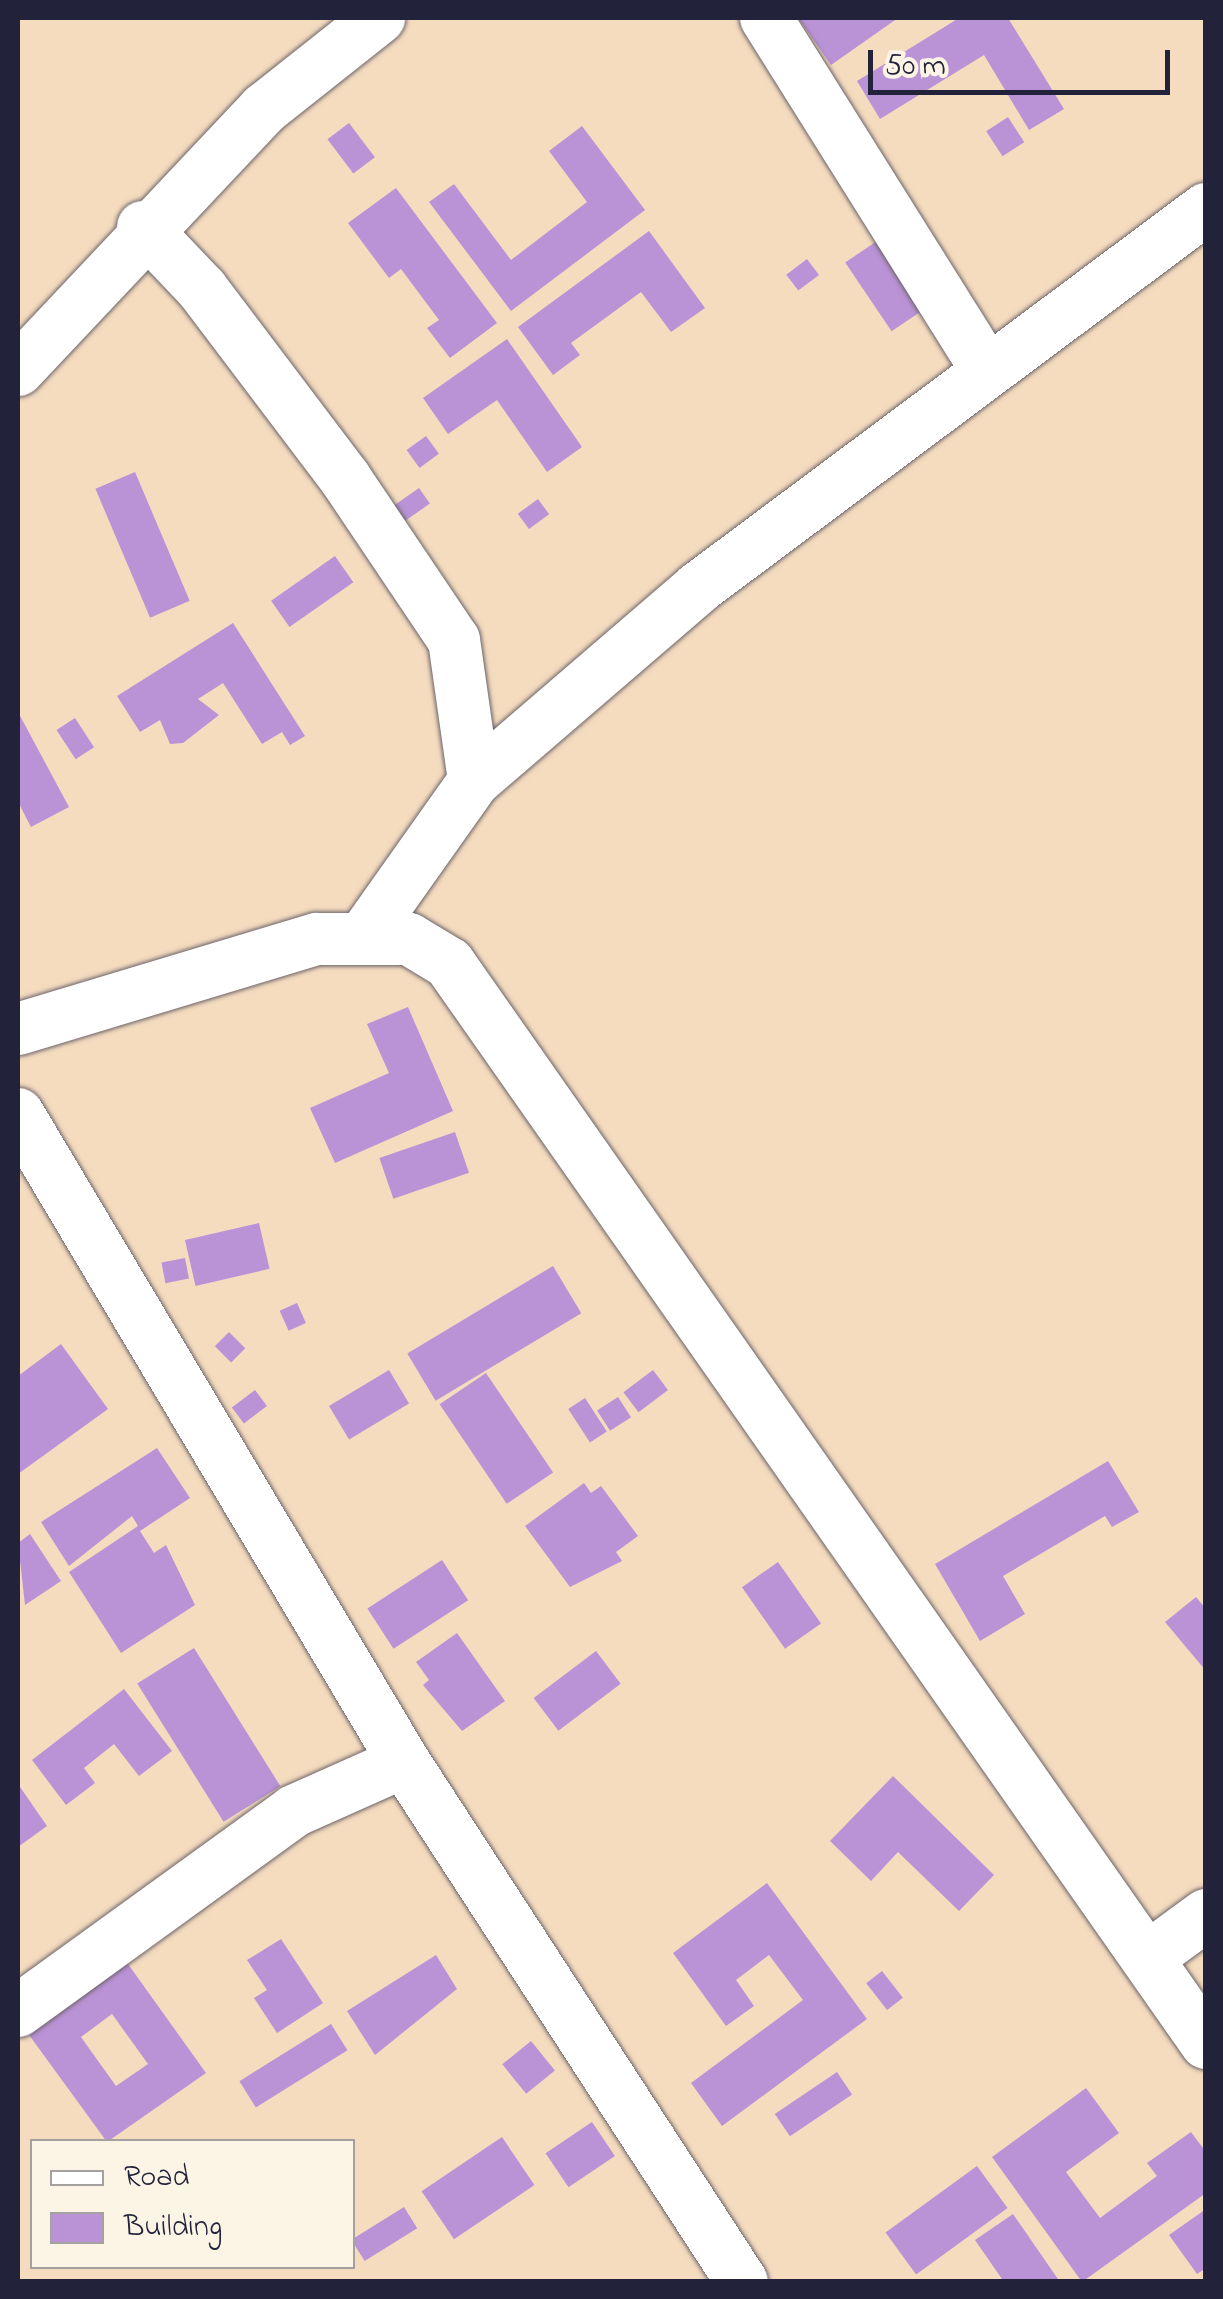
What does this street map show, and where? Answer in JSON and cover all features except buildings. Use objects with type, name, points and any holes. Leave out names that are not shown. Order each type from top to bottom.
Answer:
[{"type":"street","points":[[18,370],[144,228],[264,109],[379,18]]},
{"type":"street","points":[[766,18],[984,366]]},
{"type":"street","points":[[365,936],[474,781],[698,588],[984,366],[1206,209]]},
{"type":"street","points":[[144,228],[345,478],[454,640],[474,781]]},
{"type":"street","points":[[18,1029],[317,939],[408,938],[449,964],[1206,2043]]},
{"type":"street","points":[[18,1114],[34,1184],[742,2282]]},
{"type":"street","points":[[18,2012],[294,1811],[404,1762]]},
{"type":"street","points":[[1149,1957],[1206,1915]]}]
